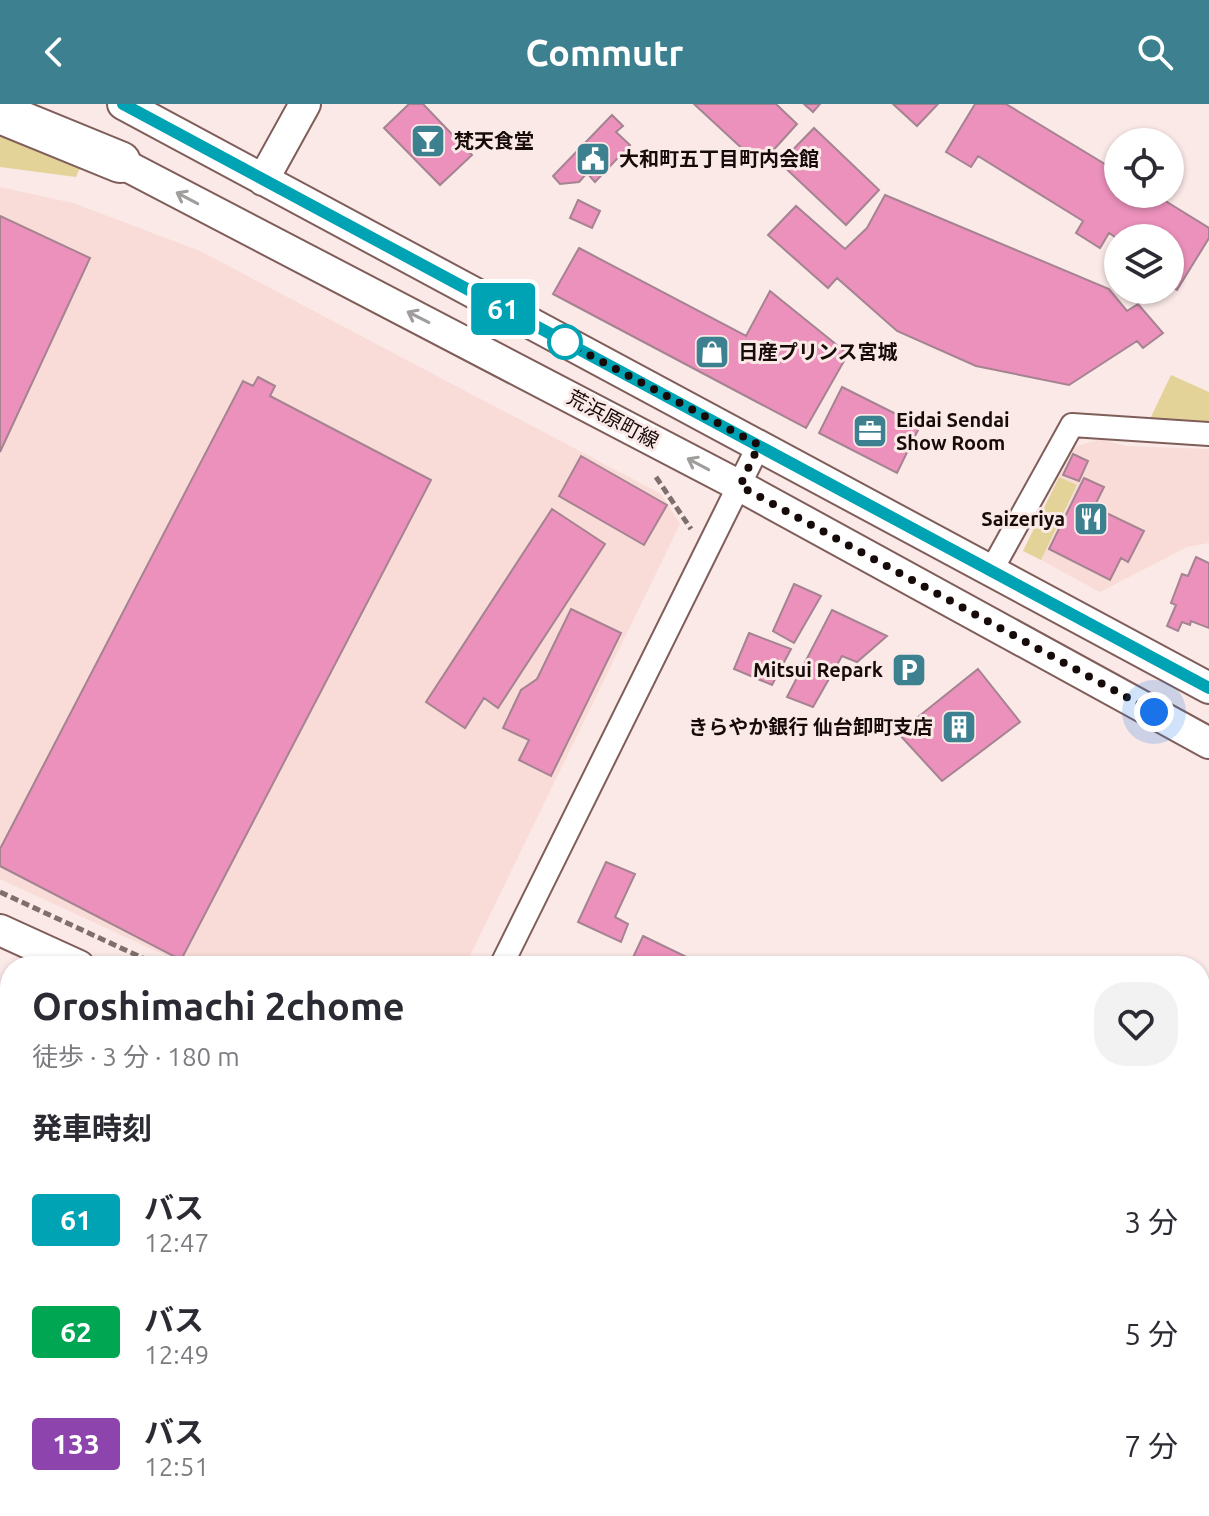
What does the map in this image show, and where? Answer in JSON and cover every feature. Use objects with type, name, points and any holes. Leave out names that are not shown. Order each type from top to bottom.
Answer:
[{"type":"highway","points":[[0,113],[120,162]]},
{"type":"main road","name":"荒浜原町線","points":[[13,104],[740,486],[1209,743]]},
{"type":"main road","points":[[123,104],[1209,688]]},
{"type":"main road","points":[[263,180],[305,104]]},
{"type":"main road","points":[[0,930],[39,956]]},
{"type":"street","points":[[991,571],[1072,425],[1209,434]]},
{"type":"street","points":[[506,956],[759,445]]},
{"type":"path","points":[[0,892],[138,956]]},
{"type":"shaded area","points":[[0,135],[80,168],[76,177],[0,167]]},
{"type":"shaded area","points":[[0,187],[73,203],[200,251],[661,494],[680,524],[470,956],[166,956],[0,879]]},
{"type":"shaded area","points":[[1171,375],[1209,392],[1209,424],[1149,421]]},
{"type":"shaded area","points":[[1100,439],[1127,446],[1209,449],[1209,543],[1187,547],[1100,592],[1041,560],[1077,486],[1059,477],[1072,448]]},
{"type":"shaded area","points":[[1059,477],[1077,485],[1041,560],[1023,551]]},
{"type":"building","name":"梵天食堂","points":[[409,104],[423,104],[472,155],[440,185],[384,128]]},
{"type":"building","points":[[694,104],[776,104],[797,124],[760,165]]},
{"type":"building","points":[[804,104],[820,104],[813,112]]},
{"type":"building","points":[[893,104],[938,104],[917,126]]},
{"type":"building","points":[[975,104],[1006,104],[1104,164],[1104,208],[1177,208],[1209,228],[1209,238],[1184,279],[1184,224],[1104,224],[1104,241],[1100,248],[1076,233],[1083,221],[978,156],[971,167],[946,152]]},
{"type":"building","name":"大和町五丁目町内会館","points":[[612,115],[623,126],[616,132],[630,145],[595,182],[587,173],[579,182],[560,184],[553,176]]},
{"type":"building","points":[[814,128],[879,190],[846,225],[780,163]]},
{"type":"building","points":[[885,195],[1104,287],[1104,304],[1121,304],[1127,311],[1138,304],[1163,333],[1143,348],[1137,341],[1069,385],[976,366],[897,331],[837,278],[828,288],[768,235],[796,206],[845,249],[867,228]]},
{"type":"building","points":[[578,200],[600,211],[592,228],[570,218]]},
{"type":"building","points":[[0,216],[90,258],[0,452]]},
{"type":"building","points":[[579,248],[746,336],[770,291],[848,354],[806,428],[553,294]]},
{"type":"building","points":[[258,377],[275,386],[270,396],[431,480],[183,956],[173,956],[0,866],[0,849],[243,381],[253,386]]},
{"type":"building","points":[[842,387],[920,426],[897,473],[819,433]]},
{"type":"building","points":[[1073,454],[1088,461],[1079,481],[1063,475]]},
{"type":"building","points":[[581,456],[667,505],[644,545],[559,496]]},
{"type":"building","name":"Saizeriya","points":[[1084,478],[1104,487],[1094,507],[1144,531],[1128,562],[1121,558],[1110,580],[1049,549]]},
{"type":"building","points":[[552,509],[605,544],[498,708],[484,698],[465,728],[426,702]]},
{"type":"building","points":[[1196,557],[1209,563],[1209,628],[1191,621],[1190,625],[1182,622],[1178,631],[1167,626],[1176,605],[1171,603],[1182,574],[1188,576]]},
{"type":"building","points":[[794,584],[821,596],[794,643],[773,631]]},
{"type":"building","points":[[571,609],[621,633],[551,776],[519,760],[529,740],[503,728],[521,690],[537,679]]},
{"type":"building","points":[[832,610],[887,636],[857,662],[842,656],[813,707],[787,697]]},
{"type":"building","points":[[749,633],[791,649],[772,685],[734,669]]},
{"type":"building","name":"きらやか銀行 仙台卸町支店","points":[[978,669],[1020,722],[942,781],[898,733]]},
{"type":"building","points":[[606,862],[635,874],[615,917],[628,924],[621,942],[578,922]]},
{"type":"building","points":[[643,936],[685,956],[634,956]]},
{"type":"bus line","name":"61","points":[[123,104],[1209,688]]},
{"type":"place","name":"梵天食堂","points":[[428,141]]},
{"type":"place","name":"大和町五丁目町内会館","points":[[593,159]]},
{"type":"place","name":"日産プリンス宮城","points":[[712,352]]},
{"type":"place","name":"Eidai Sendai Show Room","points":[[870,431]]},
{"type":"place","name":"Saizeriya","points":[[1091,519]]},
{"type":"place","name":"Mitsui Repark","points":[[909,670]]},
{"type":"place","name":"きらやか銀行 仙台卸町支店","points":[[959,727]]},
{"type":"route","points":[[565,342],[759,445],[740,486],[1154,712]]}]
